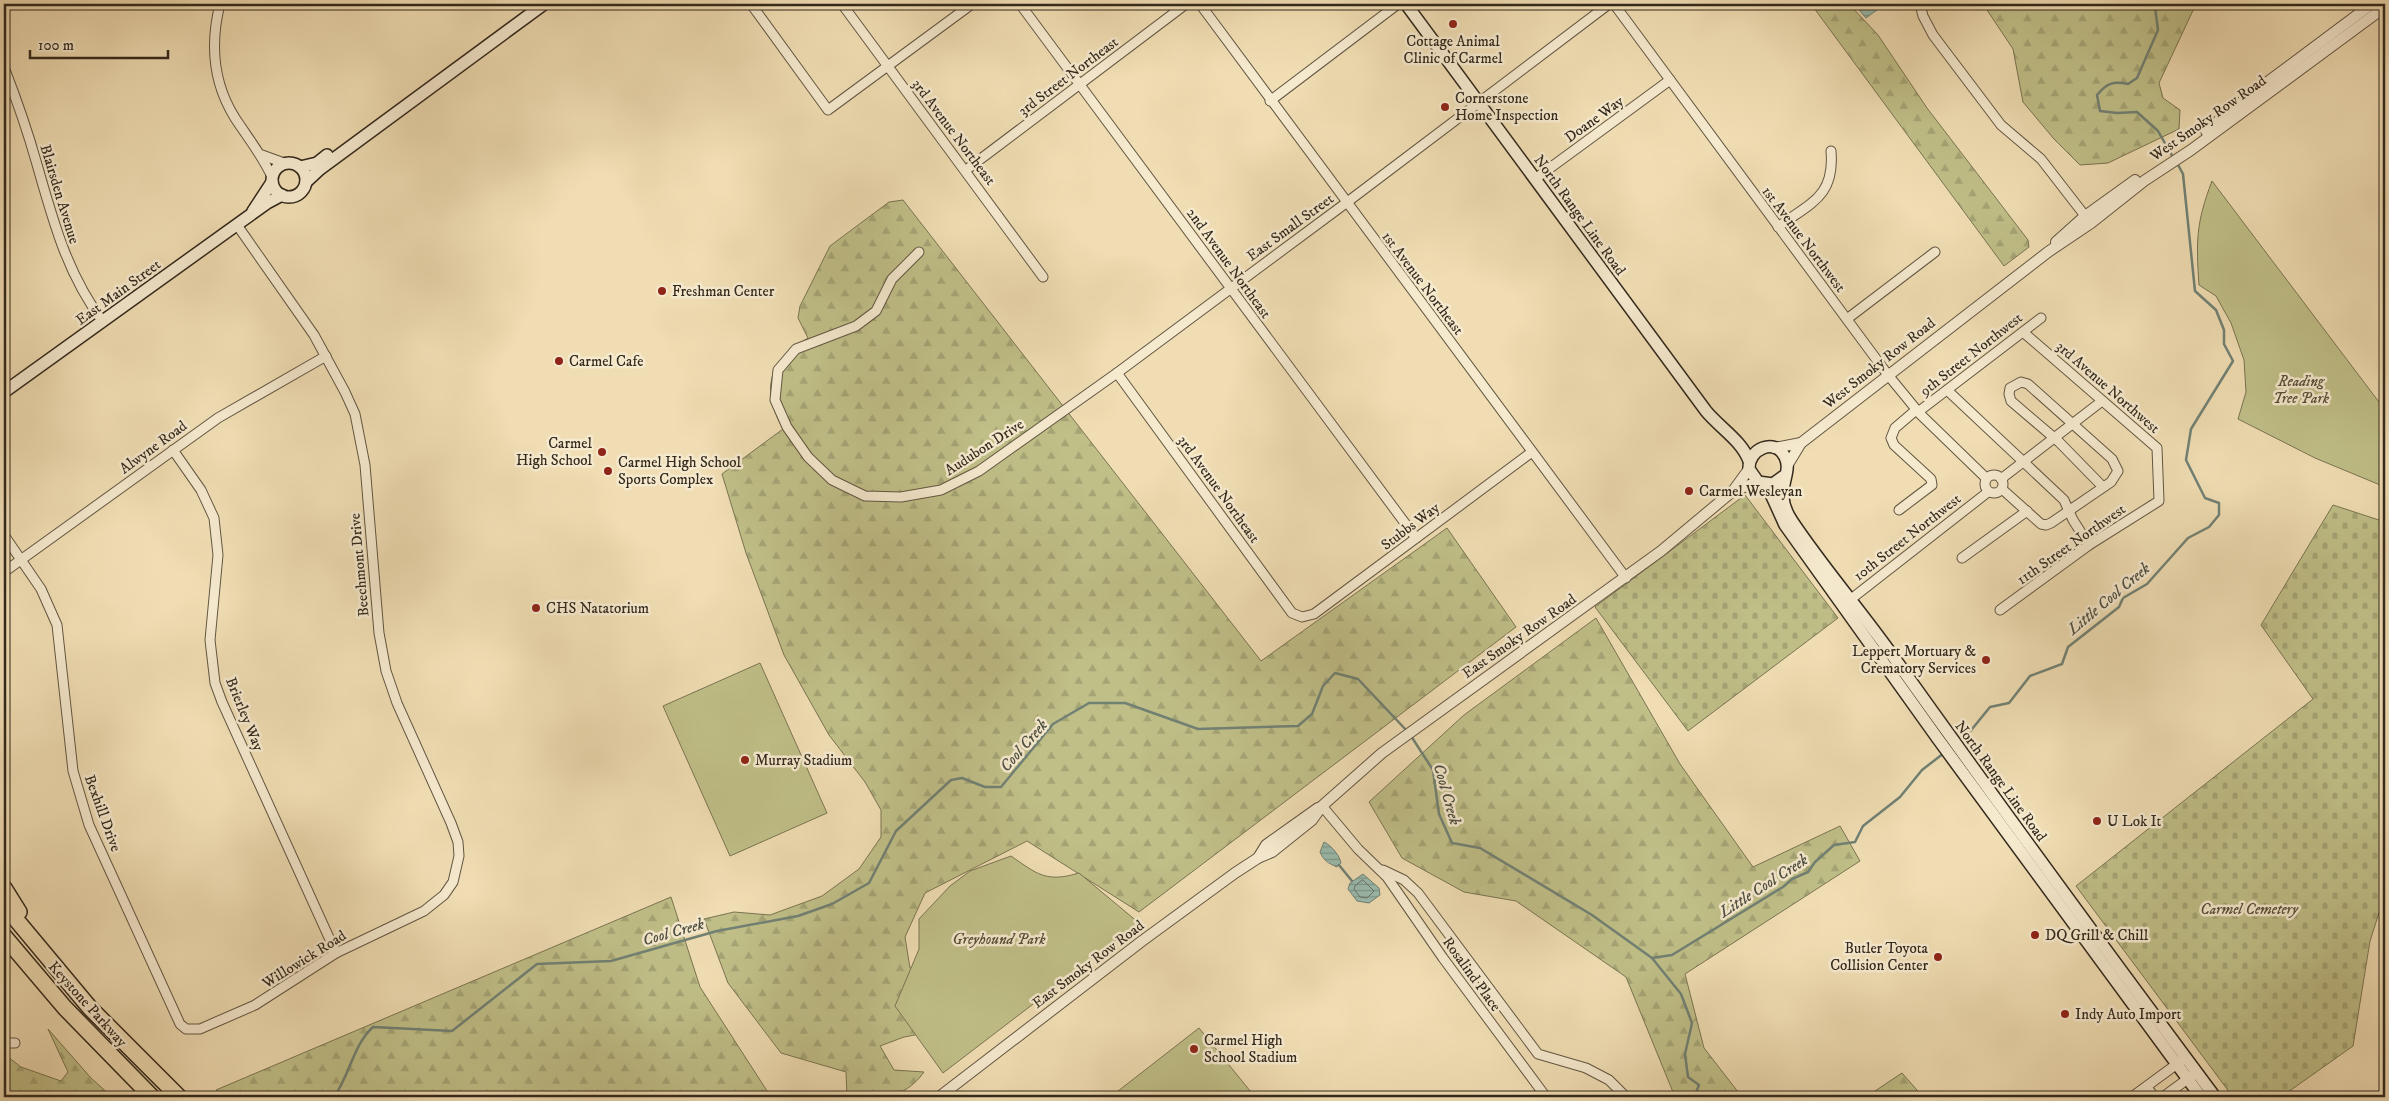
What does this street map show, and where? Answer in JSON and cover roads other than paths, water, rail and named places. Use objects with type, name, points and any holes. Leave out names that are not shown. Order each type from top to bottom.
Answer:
[{"type":"highway","points":[[4,888],[68,983]]},
{"type":"highway","name":"Keystone Parkway","points":[[4,905],[68,983],[124,1044],[179,1097]]},
{"type":"highway","name":"Keystone Parkway","points":[[4,936],[65,1008],[152,1097]]},
{"type":"highway","points":[[4,949],[65,1008]]},
{"type":"main road","points":[[300,167],[317,162],[532,4]]},
{"type":"main road","points":[[306,182],[320,169],[544,4]]},
{"type":"main road","name":"North Range Line Road","points":[[1406,4],[1706,411],[1721,428],[1736,440],[1762,448]]},
{"type":"main road","points":[[290,162],[300,167],[306,176],[303,190],[297,195],[282,195],[276,191],[272,179],[275,170],[284,163],[290,162]]},
{"type":"main road","name":"East Main Street","points":[[250,216],[272,179]]},
{"type":"main road","name":"East Main Street","points":[[4,392],[237,225],[282,195]]},
{"type":"main road","name":"North Range Line Road","points":[[1736,440],[1749,465]]},
{"type":"main road","points":[[1762,448],[1774,448],[1785,457],[1786,471],[1777,483],[1761,483],[1749,465],[1754,453],[1762,448]]},
{"type":"main road","name":"North Range Line Road","points":[[1786,471],[1781,497],[1787,513],[1847,602],[1942,736],[2192,1076],[2214,1097]]},
{"type":"main road","name":"North Range Line Road","points":[[1761,483],[1770,492],[1785,525],[1847,602]]},
{"type":"main road","name":"North Range Line Road","points":[[2192,1076],[2201,1097]]},
{"type":"street","points":[[218,4],[214,48],[216,72],[227,105],[262,155],[272,179]]},
{"type":"street","name":"3rd Avenue Northeast","points":[[842,4],[1043,277]]},
{"type":"street","points":[[755,5],[828,110],[972,4]]},
{"type":"street","name":"2nd Avenue Northeast","points":[[1020,4],[1416,538]]},
{"type":"street","name":"3rd Street Northeast","points":[[966,170],[1186,4]]},
{"type":"street","name":"1st Avenue Northeast","points":[[1200,4],[1270,101],[1626,578]]},
{"type":"street","points":[[1270,101],[1398,4]]},
{"type":"street","name":"East Small Street","points":[[1117,373],[1609,4]]},
{"type":"street","name":"1st Avenue Northwest","points":[[1614,4],[1888,375],[1917,411],[1986,478]]},
{"type":"street","points":[[1920,4],[1926,23],[1933,35],[2001,125],[2041,159],[2088,220]]},
{"type":"street","name":"West Smoky Row Road","points":[[2190,148],[2258,89],[2372,4]]},
{"type":"street","name":"West Smoky Row Road","points":[[1786,471],[1801,443],[2088,220],[2156,169],[2190,148],[2385,7]]},
{"type":"street","name":"Blairsden Avenue","points":[[4,68],[19,106],[68,265],[83,293],[103,322]]},
{"type":"street","name":"Doane Way","points":[[1535,180],[1670,80]]},
{"type":"street","points":[[1778,227],[1815,200],[1826,188],[1831,174],[1831,151]]},
{"type":"street","points":[[262,155],[284,163]]},
{"type":"street","name":"Beechmont Drive","points":[[237,225],[296,308],[326,356],[345,392],[360,434],[379,633],[386,671],[397,703],[458,842],[459,856],[453,882],[444,895],[426,910]]},
{"type":"street","name":"Audubon Drive","points":[[919,252],[892,279],[876,311],[856,326],[796,349],[778,370],[775,400],[787,427],[808,457],[832,480],[865,496],[901,497],[941,490],[978,471],[1117,373]]},
{"type":"street","points":[[1846,319],[1935,252]]},
{"type":"street","name":"9th Street Northwest","points":[[1899,510],[1932,485],[1931,479],[1894,445],[1891,438],[1892,431],[2041,318]]},
{"type":"street","name":"3rd Avenue Northwest","points":[[2023,332],[2158,448],[2158,500]]},
{"type":"street","name":"Alwyne Road","points":[[4,572],[173,450],[245,401],[326,356]]},
{"type":"street","name":"3rd Avenue Northeast","points":[[1117,373],[1292,613],[1302,617]]},
{"type":"street","points":[[2001,479],[2002,489],[2041,524],[2046,526],[2115,479],[2118,471],[2112,459],[2028,384],[2021,382],[2013,385],[2009,391],[2011,400],[2054,438],[2103,487]]},
{"type":"street","points":[[1947,390],[2064,500],[2070,510],[2072,520],[2089,545]]},
{"type":"street","points":[[2001,479],[2102,401]]},
{"type":"street","name":"West Smoky Row Road","points":[[1774,448],[1801,443]]},
{"type":"street","name":"Brierley Way","points":[[173,450],[208,502],[218,537],[210,640],[215,683],[336,953]]},
{"type":"street","name":"Stubbs Way","points":[[1302,617],[1314,614],[1532,452]]},
{"type":"street","name":"East Smoky Row Road","points":[[939,1097],[1095,977],[1258,858],[1275,849],[1312,820],[1322,806],[1382,752],[1427,718],[1626,578],[1732,491],[1749,465]]},
{"type":"street","points":[[2001,479],[1994,475],[1986,478],[1984,486],[1988,492],[1996,493],[2002,489]]},
{"type":"street","name":"East Smoky Row Road","points":[[1732,491],[1761,483]]},
{"type":"street","name":"10th Street Northwest","points":[[1847,602],[1988,492]]},
{"type":"street","name":"11th Street Northwest","points":[[2000,610],[2089,545],[2158,500]]},
{"type":"street","points":[[1962,558],[2027,511]]},
{"type":"street","name":"Bexhill Drive","points":[[4,535],[41,589],[57,625],[73,771],[89,825],[180,1024],[192,1030],[223,1020]]},
{"type":"street","name":"Rosalind Place","points":[[1322,806],[1338,827],[1387,877],[1448,966],[1546,1097]]},
{"type":"street","name":"Rosalind Place","points":[[1378,868],[1404,880],[1418,893],[1538,1054],[1586,1068],[1609,1080],[1626,1097]]},
{"type":"street","name":"Willowick Road","points":[[223,1020],[280,991],[336,953],[426,910]]},
{"type":"street","points":[[4,1043],[15,1042]]},
{"type":"street","points":[[2132,1097],[2181,1061]]},
{"type":"street","points":[[2163,1097],[2192,1076]]},
{"type":"street","points":[[2147,1087],[2154,1097]]},
{"type":"water","points":[[1854,4],[1885,4],[1866,18]]},
{"type":"water","points":[[1324,842],[1339,857],[1341,863],[1337,867],[1327,861],[1320,852]]},
{"type":"water","points":[[1363,874],[1379,888],[1380,895],[1369,903],[1357,901],[1348,889],[1350,883]]},
{"type":"waterway","name":"Little Cool Creek","points":[[2158,4],[2155,7],[2158,30],[2137,78],[2128,84],[2111,84],[2097,95],[2100,111],[2117,113],[2137,112],[2158,131],[2174,159]]},
{"type":"waterway","name":"Little Cool Creek","points":[[1958,742],[1968,734],[1990,707],[2009,703],[2030,676],[2062,664],[2068,647],[2119,607],[2123,598],[2147,584],[2188,538],[2209,527],[2219,515],[2219,503],[2205,498],[2186,460],[2191,429],[2233,361],[2224,344],[2224,330],[2216,310],[2195,291],[2183,174],[2177,163]]},
{"type":"waterway","name":"Cool Creek","points":[[334,1097],[361,1042],[373,1027],[452,1031],[537,964],[611,961],[717,931],[798,916],[832,904],[869,883],[896,831],[951,780],[962,778],[985,787],[1001,787],[1053,724],[1089,703],[1125,703],[1198,729],[1298,726],[1312,714],[1323,686],[1335,673],[1358,679],[1408,732]]},
{"type":"waterway","name":"Cool Creek","points":[[1411,736],[1433,770],[1439,814],[1452,843],[1480,848],[1592,915],[1652,958],[1681,994],[1692,1023],[1685,1054],[1688,1077],[1699,1085],[1694,1097]]},
{"type":"waterway","name":"Little Cool Creek","points":[[1652,958],[1672,955],[1783,887],[1792,879],[1808,872],[1815,862],[1834,845],[1855,842],[1863,826],[1900,797],[1922,770],[1944,753]]},
{"type":"waterway","points":[[1339,865],[1352,881]]},
{"type":"place","name":"Cottage Animal Clinic of Carmel","points":[[1453,24]]},
{"type":"place","name":"Cornerstone Home Inspection","points":[[1445,107]]},
{"type":"place","name":"Freshman Center","points":[[662,291]]},
{"type":"place","name":"Carmel Cafe","points":[[559,361]]},
{"type":"place","name":"Carmel High School","points":[[602,452]]},
{"type":"place","name":"Carmel High School Sports Complex","points":[[608,471]]},
{"type":"place","name":"Carmel Wesleyan","points":[[1689,491]]},
{"type":"place","name":"CHS Natatorium","points":[[536,608]]},
{"type":"place","name":"Leppert Mortuary & Crematory Services","points":[[1986,660]]},
{"type":"place","name":"Murray Stadium","points":[[745,760]]},
{"type":"place","name":"U Lok It","points":[[2097,821]]},
{"type":"place","name":"DQ Grill & Chill","points":[[2035,935]]},
{"type":"place","name":"Butler Toyota Collision Center","points":[[1938,957]]},
{"type":"place","name":"Indy Auto Import","points":[[2065,1014]]},
{"type":"place","name":"Carmel High School Stadium","points":[[1194,1049]]},
{"type":"park label","name":"Reading Tree Park","points":[[2301,390]]},
{"type":"park label","name":"Carmel Cemetery","points":[[2249,909]]},
{"type":"park label","name":"Greyhound Park","points":[[999,939]]}]
